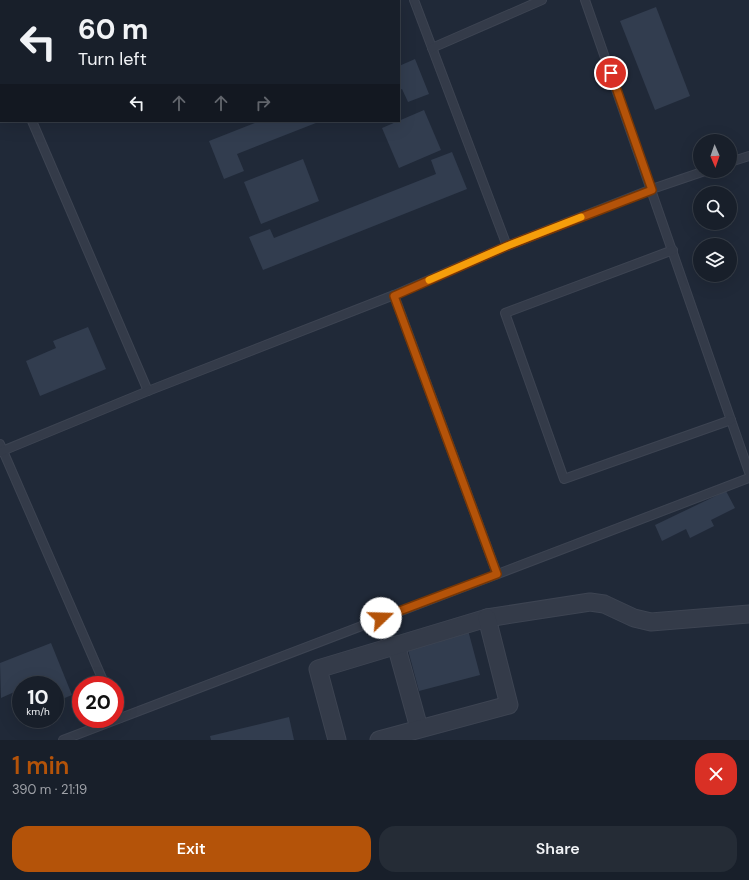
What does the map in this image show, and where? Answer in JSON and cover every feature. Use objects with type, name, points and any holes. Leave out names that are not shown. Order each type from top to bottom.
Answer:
[{"type":"street","points":[[337,740],[318,669],[396,645],[487,618],[590,602],[604,604],[634,618],[651,622],[749,614]]},
{"type":"street","points":[[379,740],[509,705],[487,618]]},
{"type":"street","points":[[396,645],[419,728]]},
{"type":"lane","points":[[414,0],[507,246]]},
{"type":"lane","points":[[432,48],[542,0]]},
{"type":"lane","points":[[585,0],[749,472]]},
{"type":"lane","points":[[32,122],[148,390]]},
{"type":"lane","points":[[737,160],[749,156]]},
{"type":"lane","points":[[101,676],[1,449],[148,390],[394,296],[507,246],[693,175]]},
{"type":"lane","points":[[673,250],[505,313],[564,479],[731,420]]},
{"type":"lane","points":[[394,296],[497,574]]},
{"type":"lane","points":[[124,716],[749,478]]},
{"type":"lane","points":[[63,740],[94,728]]},
{"type":"building","points":[[656,7],[690,96],[655,110],[620,21]]},
{"type":"building","points":[[415,59],[429,94],[408,102],[402,89],[400,90],[400,66]]},
{"type":"building","points":[[424,110],[441,150],[399,168],[382,128],[396,122],[400,122],[400,120]]},
{"type":"building","points":[[257,122],[318,122],[237,154],[244,171],[224,179],[209,141]]},
{"type":"building","points":[[452,152],[467,189],[263,270],[249,237],[270,229],[274,238],[436,174],[431,160]]},
{"type":"building","points":[[303,159],[319,201],[261,224],[244,182]]},
{"type":"building","points":[[88,327],[106,369],[40,396],[26,361],[56,348],[53,341]]},
{"type":"building","points":[[726,491],[735,508],[711,520],[714,526],[690,538],[686,529],[662,541],[655,525]]},
{"type":"building","points":[[468,630],[480,675],[419,691],[407,646]]},
{"type":"building","points":[[51,643],[72,695],[64,698],[64,676],[12,676],[12,693],[1,698],[0,663]]},
{"type":"building","points":[[289,717],[294,740],[211,740],[210,736]]},
{"type":"slow traffic","points":[[429,280],[507,246],[581,217]]},
{"type":"route","points":[[381,618],[497,574],[394,296],[507,246],[652,190],[611,73]]}]
